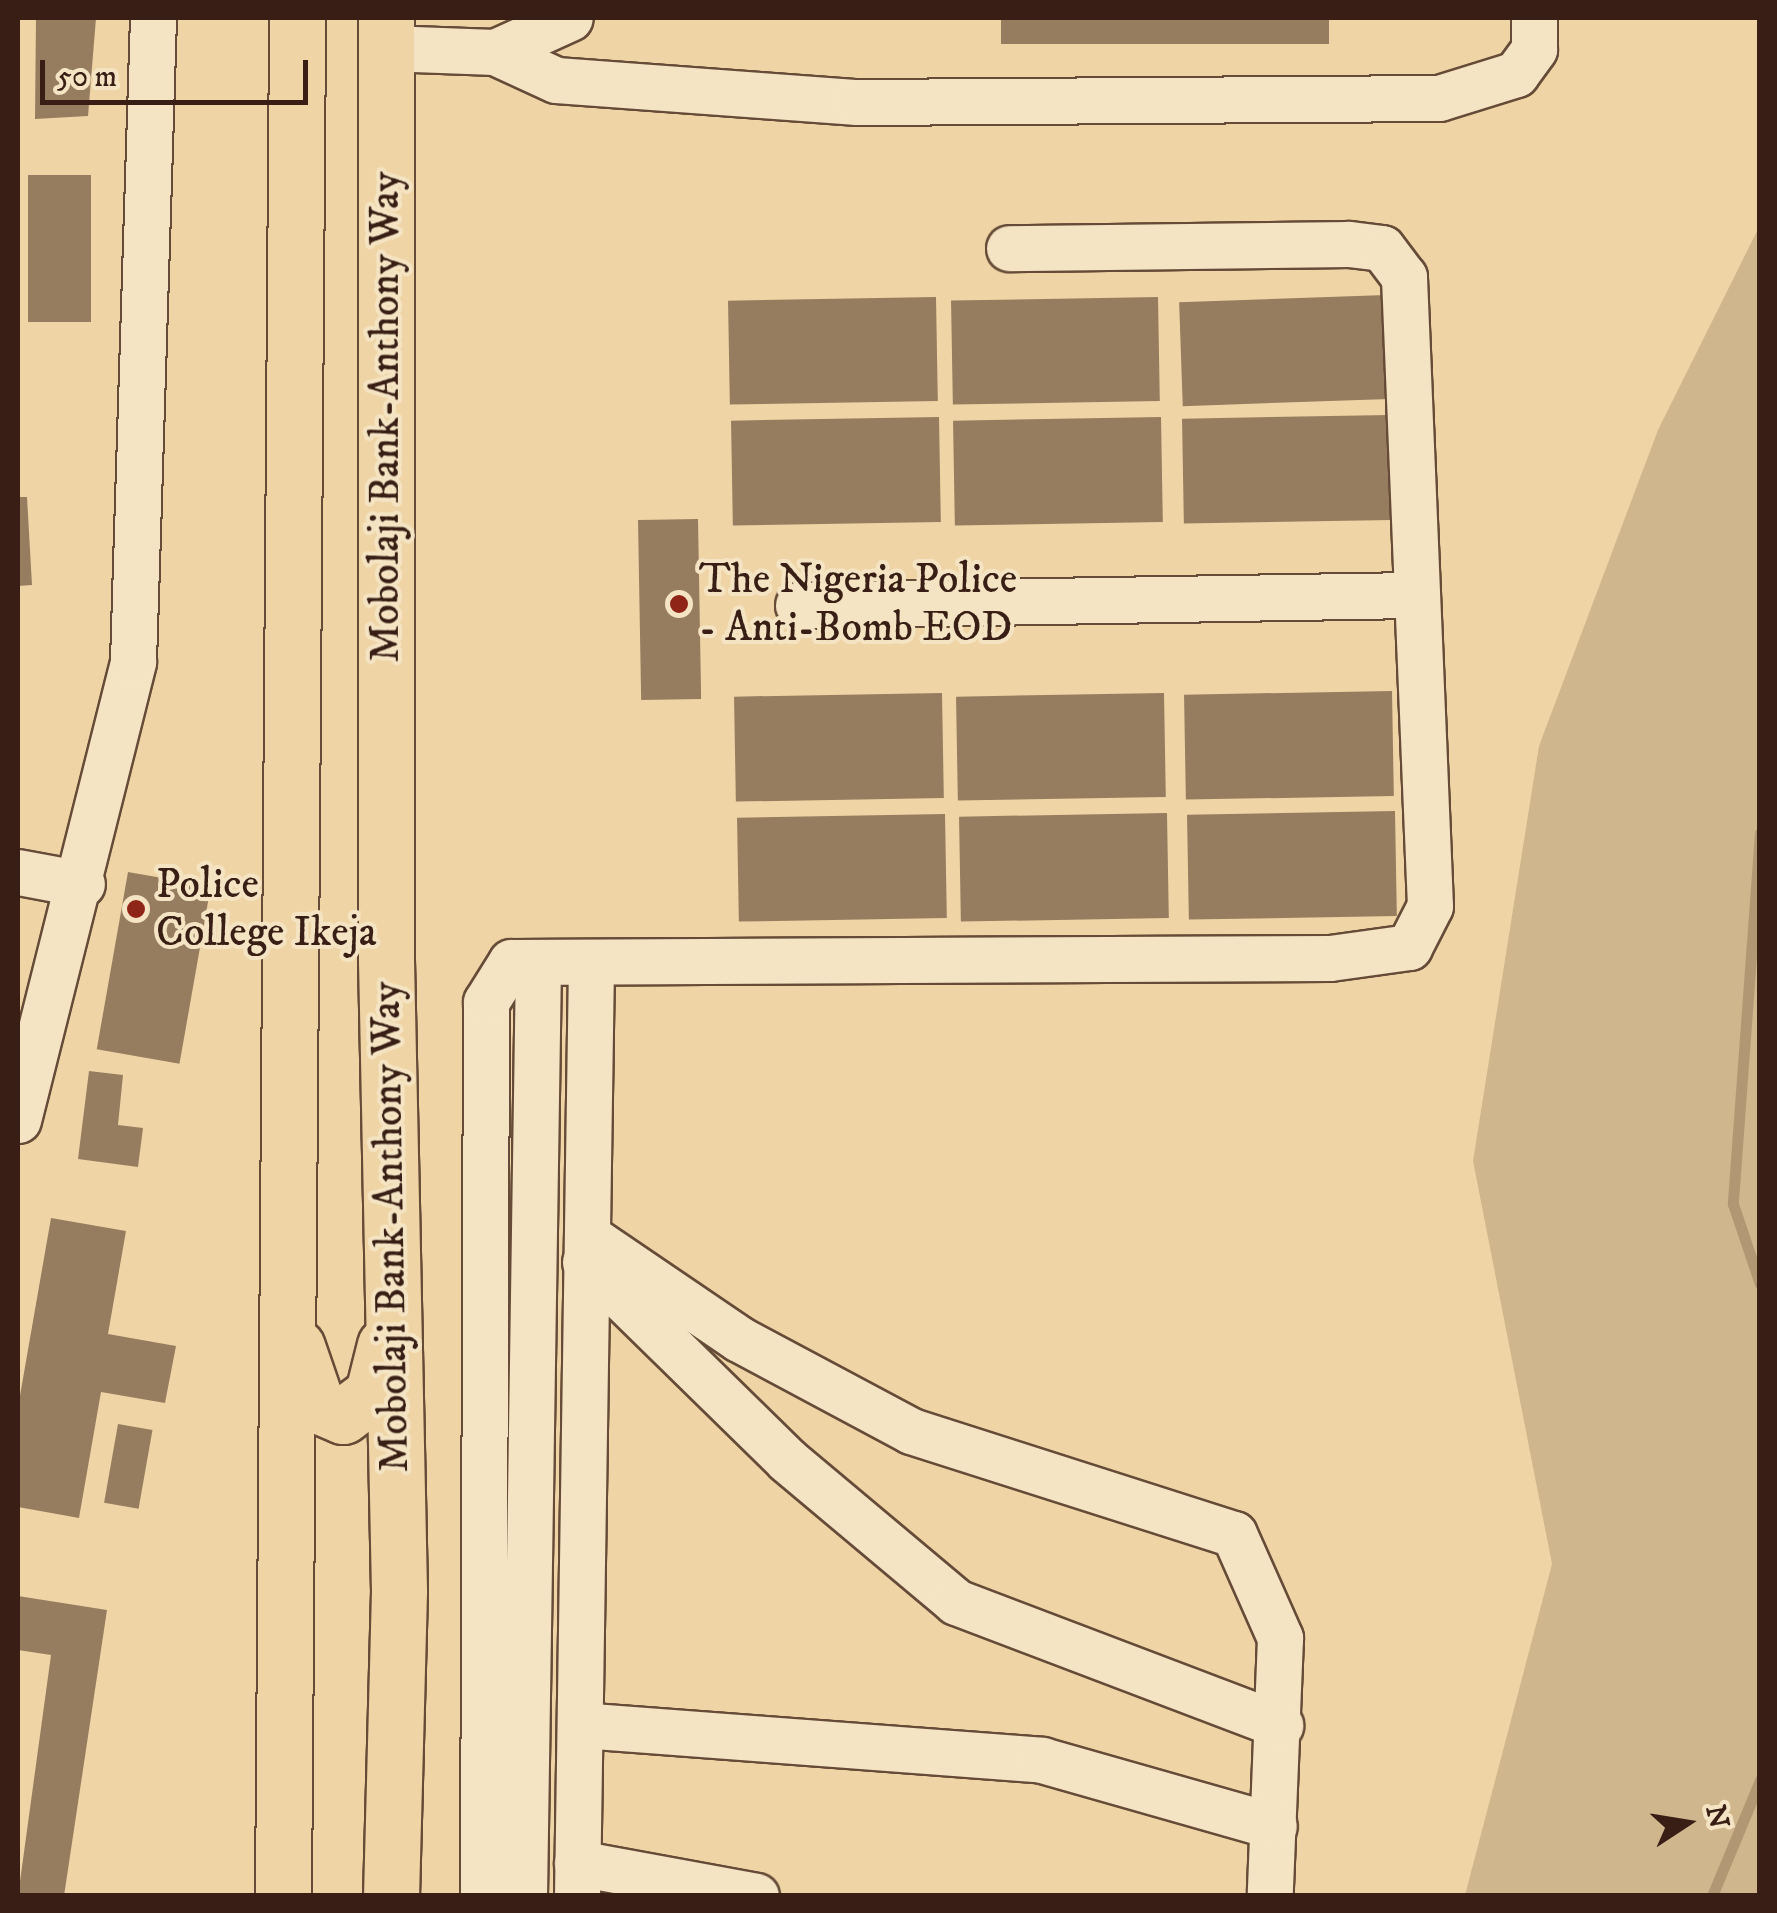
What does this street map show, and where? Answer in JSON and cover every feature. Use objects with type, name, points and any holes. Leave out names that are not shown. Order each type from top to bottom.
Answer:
[{"type":"main road","points":[[283,1896],[292,1314],[297,18]]},
{"type":"main road","name":"Mobolaji Bank-Anthony Way","points":[[386,33],[390,1308],[396,1524],[392,1896]]},
{"type":"main road","points":[[292,1314],[308,1390],[343,1416],[373,1393],[390,1308]]},
{"type":"main road","points":[[289,1532],[303,1470],[330,1444],[372,1461],[396,1524]]},
{"type":"lane","points":[[18,1120],[82,884],[134,662],[152,18]]},
{"type":"lane","points":[[495,52],[570,18]]},
{"type":"lane","points":[[386,33],[495,52],[556,80],[857,102],[1438,98],[1516,74],[1534,49],[1534,18]]},
{"type":"lane","points":[[482,1896],[486,1002],[511,962],[591,967],[1311,959],[1409,948],[1430,906],[1413,595],[1404,277],[1382,248],[1009,248]]},
{"type":"lane","points":[[798,604],[1413,595]]},
{"type":"lane","points":[[18,872],[82,884]]},
{"type":"lane","points":[[524,1896],[538,964]]},
{"type":"lane","points":[[591,967],[577,1880],[756,1896]]},
{"type":"lane","points":[[587,1249],[740,1339],[912,1431],[1234,1534],[1280,1638],[1280,1725],[1270,1892]]},
{"type":"lane","points":[[587,1249],[787,1460],[956,1602],[1280,1725]]},
{"type":"lane","points":[[580,1725],[1042,1760],[1274,1826]]},
{"type":"shaded area","points":[[1759,227],[1759,1895],[1465,1895],[1552,1564],[1473,1161],[1539,746],[1658,430]]},
{"type":"building","points":[[36,18],[96,18],[88,116],[35,119]]},
{"type":"building","points":[[1001,18],[1329,18],[1329,44],[1001,44]]},
{"type":"building","points":[[28,175],[91,175],[91,322],[28,322]]},
{"type":"building","points":[[1386,295],[1390,399],[1183,406],[1179,302]]},
{"type":"building","points":[[936,297],[938,401],[730,405],[728,301]]},
{"type":"building","points":[[1158,297],[1160,401],[953,405],[951,301]]},
{"type":"building","points":[[1390,415],[1392,520],[1184,524],[1182,419]]},
{"type":"building","points":[[939,417],[941,522],[733,526],[731,421]]},
{"type":"building","points":[[1161,417],[1163,522],[955,526],[953,421]]},
{"type":"building","points":[[18,497],[27,497],[32,585],[18,586]]},
{"type":"building","points":[[698,519],[701,699],[641,700],[638,520]]},
{"type":"building","points":[[1392,691],[1394,796],[1186,800],[1184,695]]},
{"type":"building","points":[[942,693],[944,798],[736,802],[734,697]]},
{"type":"building","points":[[1164,693],[1166,797],[958,801],[956,697]]},
{"type":"building","points":[[1395,811],[1397,916],[1189,920],[1187,815]]},
{"type":"building","points":[[1167,813],[1169,918],[961,922],[959,817]]},
{"type":"building","points":[[945,814],[947,918],[739,922],[737,818]]},
{"type":"building","points":[[128,872],[211,887],[179,1064],[97,1049]]},
{"type":"building","points":[[89,1071],[123,1075],[118,1125],[143,1128],[138,1167],[78,1159]]},
{"type":"building","points":[[51,1218],[126,1231],[108,1334],[176,1346],[165,1403],[101,1392],[79,1518],[18,1507],[18,1407]]},
{"type":"building","points":[[118,1424],[152,1430],[139,1509],[104,1503]]},
{"type":"building","points":[[18,1596],[107,1610],[64,1896],[18,1896],[51,1655],[18,1650]]},
{"type":"waterway","points":[[1760,833],[1733,1204],[1760,1284]]},
{"type":"waterway","points":[[1712,1896],[1760,1780]]},
{"type":"place","name":"The Nigeria Police - Anti-Bomb EOD","points":[[679,604]]},
{"type":"place","name":"Police College Ikeja","points":[[136,909]]}]
